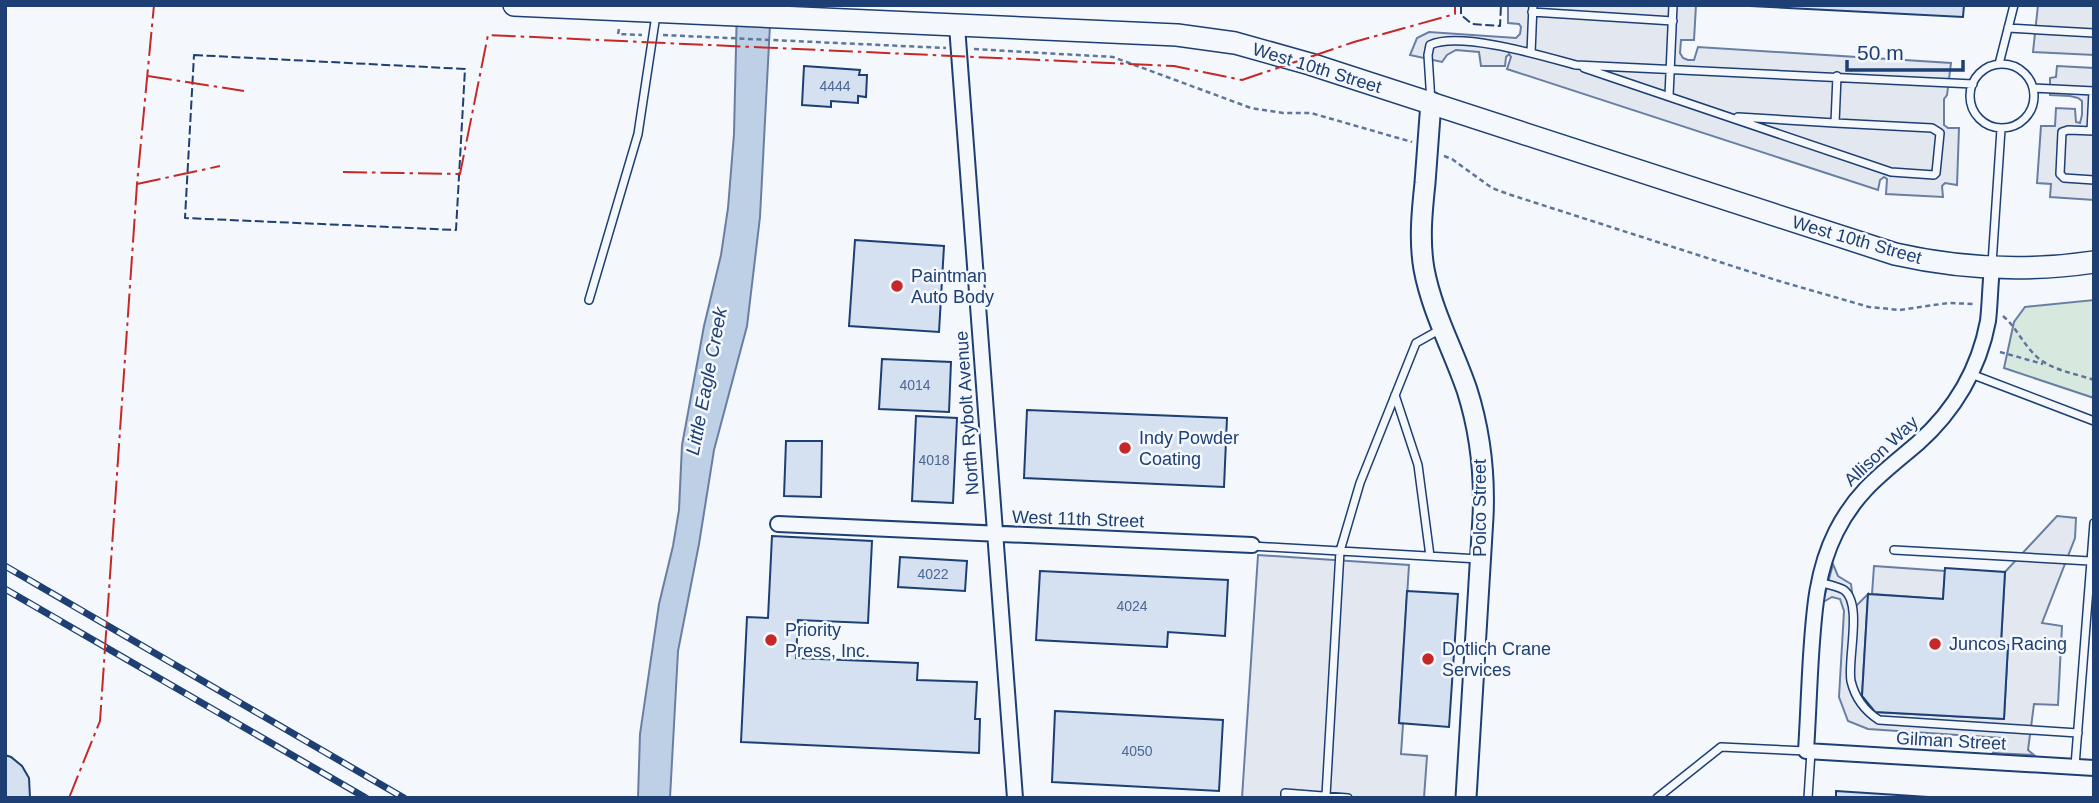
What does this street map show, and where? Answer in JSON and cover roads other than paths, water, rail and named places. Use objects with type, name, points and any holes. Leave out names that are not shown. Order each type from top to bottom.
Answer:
[{"type":"main road","name":"West 10th Street","points":[[514,5],[1177,35],[1235,44],[1310,64],[1868,246],[1923,260],[1992,268],[2047,268],[2094,262]]},
{"type":"street","name":"North Rybolt Avenue","points":[[957,26],[1015,798]]},
{"type":"street","name":"Polco Street","points":[[1431,102],[1421,226],[1422,253],[1441,329],[1466,388],[1481,452],[1483,502],[1466,798]]},
{"type":"street","name":"Allison Way","points":[[1808,752],[1813,616],[1818,582],[1836,533],[1857,498],[1882,472],[1930,431],[1961,393],[1985,335],[1992,268]]},
{"type":"street","name":"West 11th Street","points":[[778,524],[1252,545]]},
{"type":"street","name":"Gilman Street","points":[[1808,752],[2094,768]]},
{"type":"lane","points":[[1669,96],[1674,5]]},
{"type":"lane","points":[[1999,64],[2014,5]]},
{"type":"lane","points":[[1531,53],[1533,9],[1673,21]]},
{"type":"lane","points":[[589,300],[638,134],[657,12]]},
{"type":"lane","points":[[2008,28],[2094,33]]},
{"type":"lane","points":[[1431,102],[1428,55],[1430,46],[1439,41],[1478,43],[1576,65],[1891,172],[1936,173],[1940,133],[1937,130],[1730,116]]},
{"type":"lane","points":[[1999,64],[2019,69],[2027,76],[2033,88],[2033,106],[2028,115],[2021,122],[2001,129],[1977,116],[1970,98],[1973,84],[1981,72],[1999,64]]},
{"type":"lane","points":[[1576,65],[1973,84]]},
{"type":"lane","points":[[1835,123],[1837,76]]},
{"type":"lane","points":[[2033,88],[2093,91],[2092,131],[2062,132],[2060,174],[2064,178],[2094,180]]},
{"type":"lane","points":[[1992,268],[2001,129]]},
{"type":"lane","points":[[1326,796],[1340,551],[1360,483],[1416,343],[1441,329]]},
{"type":"lane","points":[[1971,374],[2094,421]]},
{"type":"lane","points":[[1395,394],[1418,465],[1430,556]]},
{"type":"lane","points":[[2075,767],[2094,523]]},
{"type":"lane","points":[[1252,545],[1480,559]]},
{"type":"lane","points":[[1894,550],[2090,561]]},
{"type":"lane","points":[[1818,582],[1844,590],[1850,598],[1853,611],[1851,680],[1867,712],[1879,720],[2078,733]]},
{"type":"lane","points":[[1657,798],[1721,747],[1808,752],[1808,798]]},
{"type":"lane","points":[[1285,798],[1285,793],[1348,798]]},
{"type":"water","name":"Little Eagle Creek","points":[[737,5],[771,5],[760,217],[747,326],[714,450],[678,651],[670,798],[638,798],[640,734],[659,604],[679,510],[682,445],[728,208],[734,134]]},
{"type":"railway","points":[[5,566],[404,798]]},
{"type":"railway","points":[[5,589],[366,798]]},
{"type":"place","name":"Paintman Auto Body","points":[[897,286]]},
{"type":"place","name":"Indy Powder Coating","points":[[1125,448]]},
{"type":"place","name":"Priority Press, Inc.","points":[[771,640]]},
{"type":"place","name":"Juncos Racing","points":[[1935,644]]},
{"type":"place","name":"Dotlich Crane Services","points":[[1428,659]]}]
